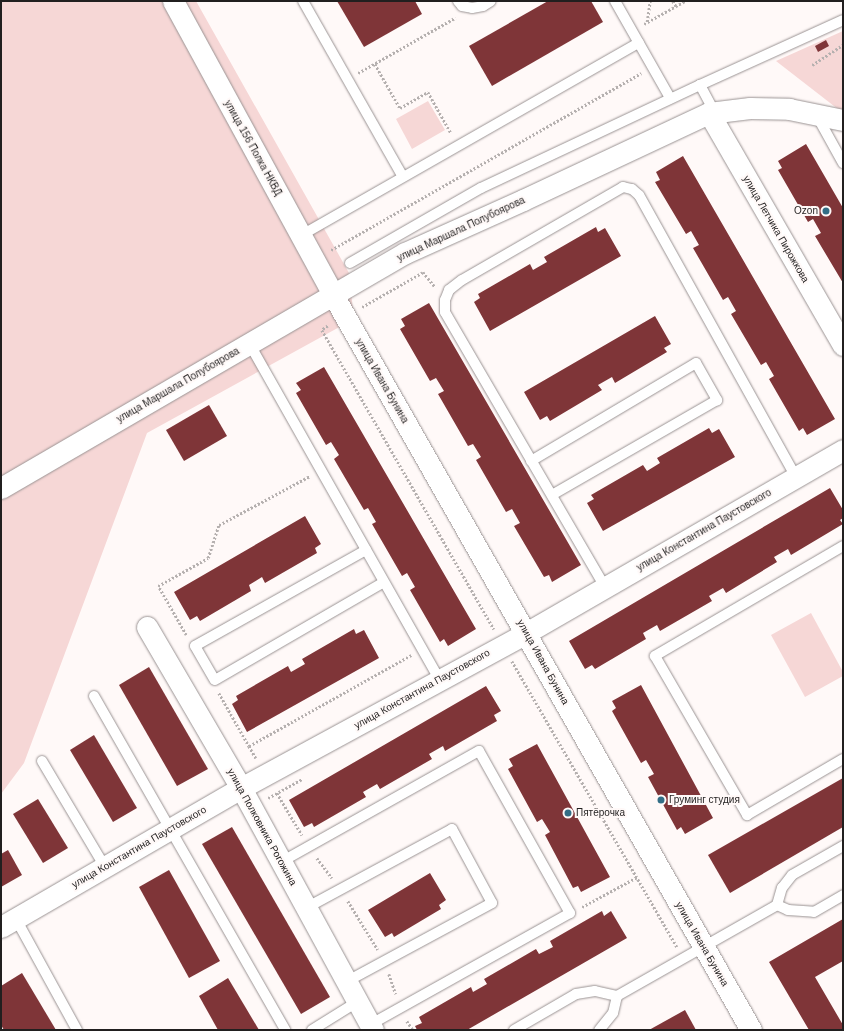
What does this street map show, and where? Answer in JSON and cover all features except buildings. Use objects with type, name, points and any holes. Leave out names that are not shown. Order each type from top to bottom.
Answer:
[{"type":"street","name":"улица 156 Полка НКВД","points":[[175,2],[333,295]]},
{"type":"street","name":"улица Маршала Полубоярова","points":[[1,488],[405,253],[712,113],[750,108],[789,109],[843,120]]},
{"type":"street","name":"улица Летчика Пирожкова","points":[[712,113],[840,334]]},
{"type":"street","name":"улица Ивана Бунина","points":[[333,295],[751,1030]]},
{"type":"street","name":"улица Константина Паустовского","points":[[9,923],[241,788],[526,633],[843,450]]},
{"type":"street","name":"улица Полковника Рогожина","points":[[147,627],[241,788],[371,1028]]},
{"type":"lane","points":[[303,1],[403,177]]},
{"type":"lane","points":[[460,4],[472,8],[483,6],[491,1]]},
{"type":"lane","points":[[615,1],[670,98]]},
{"type":"lane","points":[[350,263],[481,188],[700,84],[843,20]]},
{"type":"lane","points":[[300,236],[639,43]]},
{"type":"lane","points":[[700,84],[712,113]]},
{"type":"lane","points":[[816,114],[843,163]]},
{"type":"lane","points":[[605,587],[445,312],[445,300],[448,290],[462,280],[623,188],[632,189],[639,195],[796,477]]},
{"type":"lane","points":[[249,344],[440,680]]},
{"type":"lane","points":[[531,461],[696,362],[717,400],[552,495]]},
{"type":"lane","points":[[843,546],[655,656],[747,815],[843,759]]},
{"type":"lane","points":[[366,550],[195,646],[215,680],[384,582]]},
{"type":"lane","points":[[94,696],[285,1030]]},
{"type":"lane","points":[[281,862],[479,751],[570,913],[371,1028]]},
{"type":"lane","points":[[42,761],[105,867]]},
{"type":"lane","points":[[306,908],[452,829],[456,835],[492,903],[346,982]]},
{"type":"lane","points":[[514,1030],[581,992],[604,992],[617,996],[704,948],[777,905],[782,888],[792,875],[843,846]]},
{"type":"lane","points":[[777,905],[795,911],[814,912],[843,895]]},
{"type":"lane","points":[[9,923],[77,1030]]},
{"type":"lane","points":[[599,1030],[613,1013],[617,996]]},
{"type":"lane","points":[[312,1030],[357,1002]]},
{"type":"path","points":[[648,22],[650,1]]},
{"type":"path","points":[[672,1],[676,6]]},
{"type":"path","points":[[632,31],[685,1]]},
{"type":"path","points":[[348,79],[457,17],[460,4]]},
{"type":"path","points":[[812,65],[843,45]]},
{"type":"path","points":[[375,64],[400,108],[428,92],[458,146]]},
{"type":"path","points":[[329,250],[652,66]]},
{"type":"path","points":[[570,913],[637,877]]},
{"type":"shaded area","points":[[1,1],[196,1],[349,273],[354,319],[147,433],[24,763],[1,794]]},
{"type":"shaded area","points":[[843,31],[843,113],[776,61]]},
{"type":"shaded area","points":[[428,101],[445,130],[412,149],[396,119]]},
{"type":"shaded area","points":[[811,613],[843,672],[843,676],[805,697],[771,635]]},
{"type":"place","name":"Ozon","points":[[826,211]]},
{"type":"place","name":"Груминг студия","points":[[661,800]]},
{"type":"place","name":"Пятёрочка","points":[[568,813]]}]
